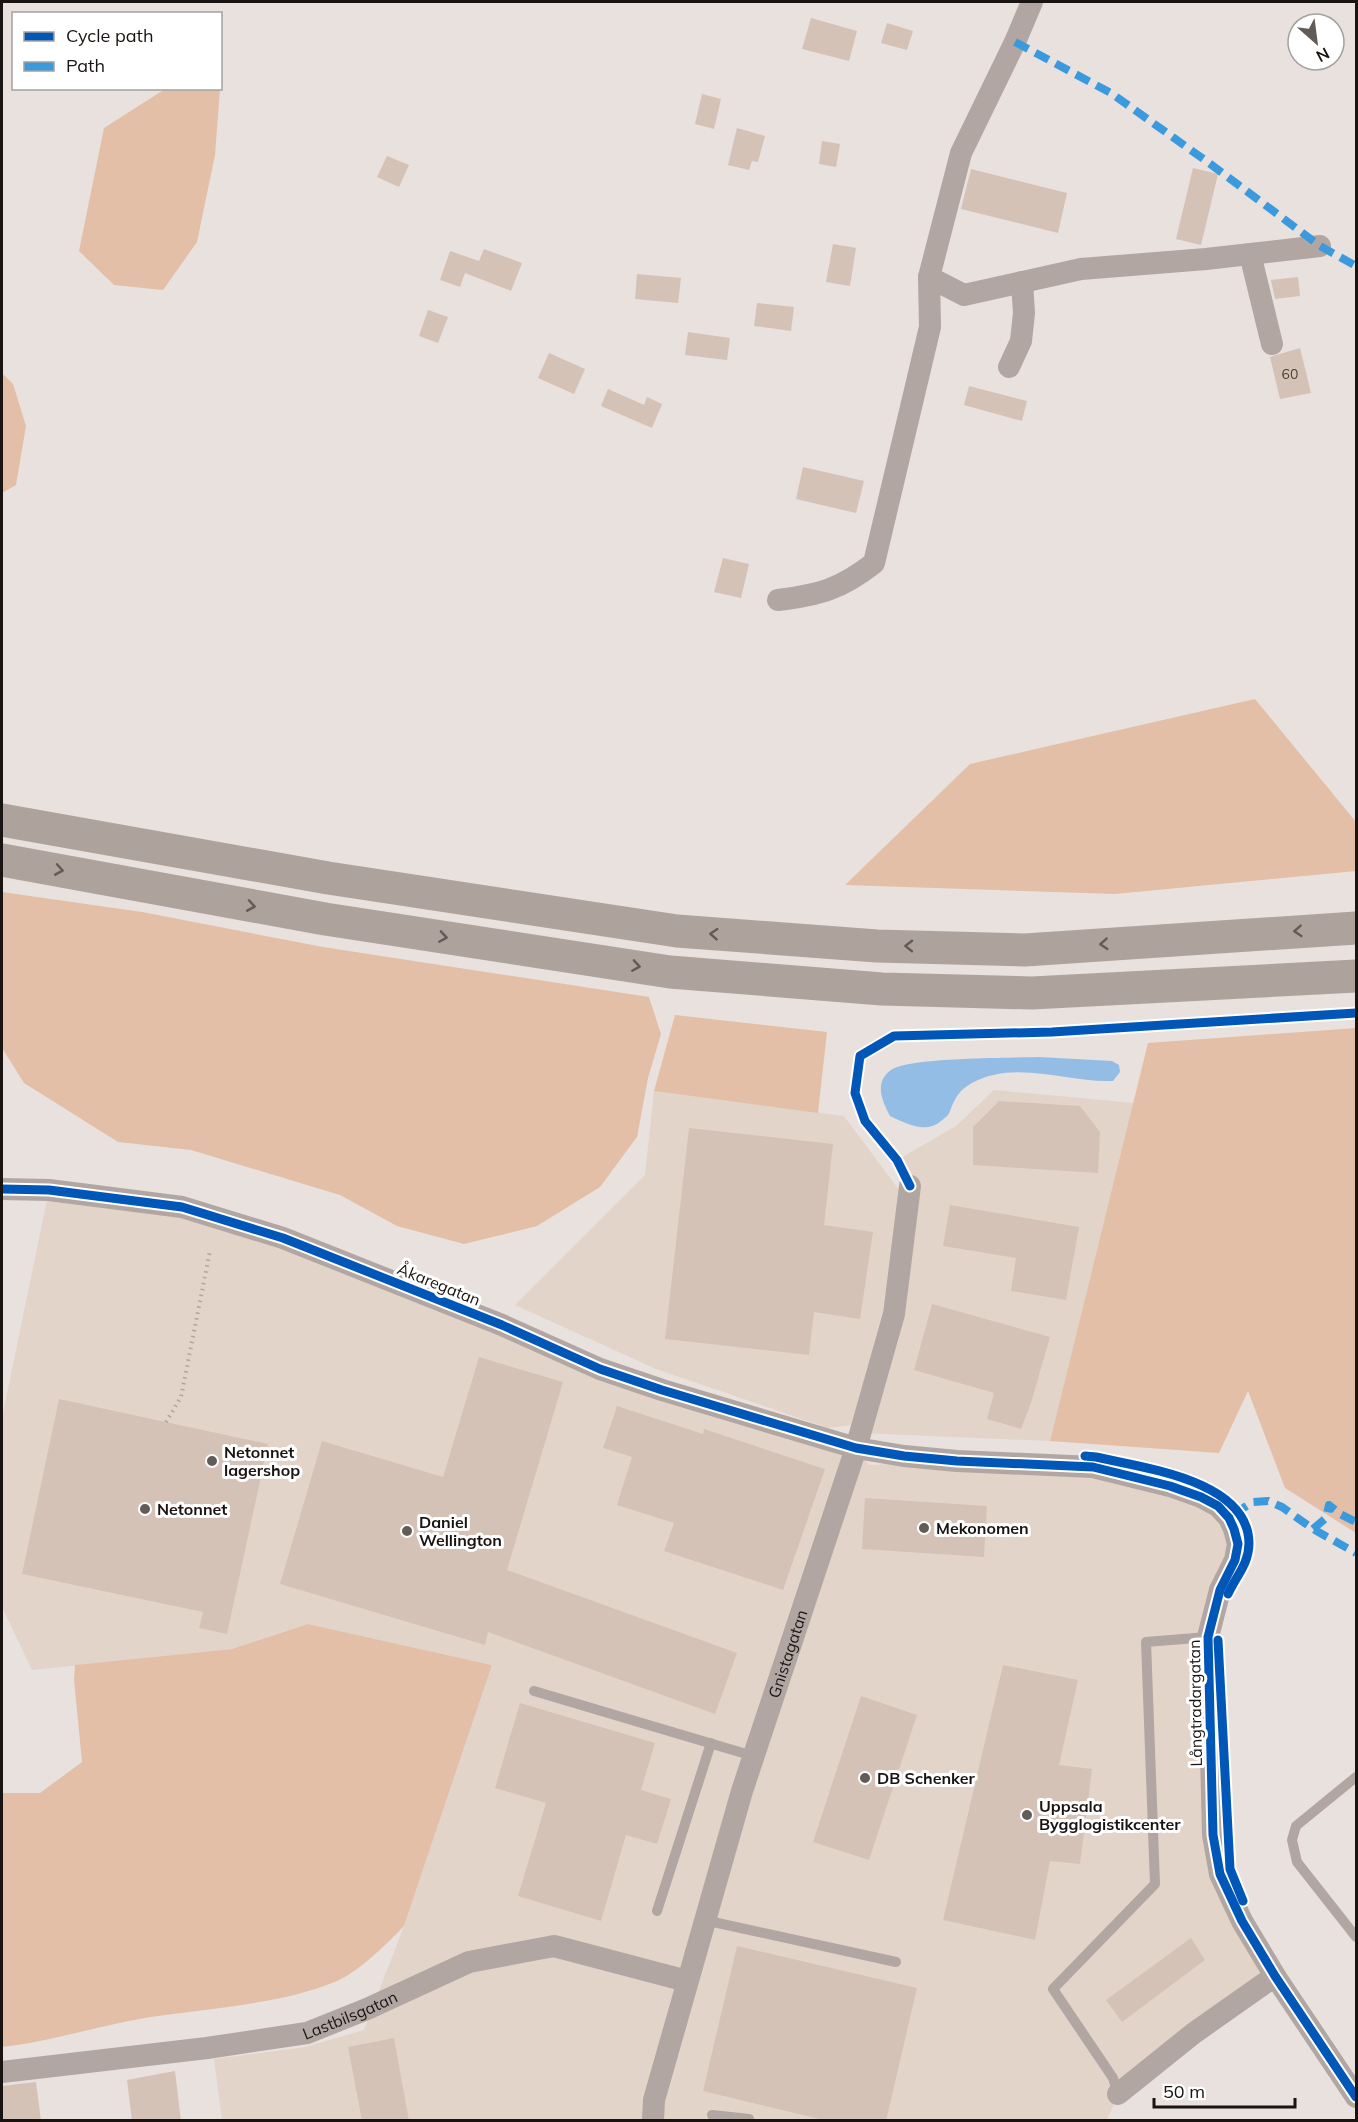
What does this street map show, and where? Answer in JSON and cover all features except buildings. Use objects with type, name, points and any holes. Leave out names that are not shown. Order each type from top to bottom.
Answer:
[{"type":"highway","points":[[2,820],[328,878],[677,931],[877,946],[1025,950],[1356,928]]},
{"type":"highway","points":[[2,860],[325,919],[682,973],[882,988],[1032,993],[1356,976]]},
{"type":"street","points":[[778,600],[812,596],[853,579],[874,563],[930,327],[929,277],[961,153],[1032,2]]},
{"type":"street","points":[[929,277],[964,295],[1081,269],[1320,246]]},
{"type":"street","points":[[1250,254],[1272,344]]},
{"type":"street","points":[[1009,367],[1022,341],[1024,313],[1022,282]]},
{"type":"street","name":"Gnistagatan","points":[[652,2121],[654,2100],[753,1756],[856,1448],[894,1314],[910,1186]]},
{"type":"street","name":"Åkaregatan","points":[[2,1190],[49,1190],[182,1207],[283,1238],[502,1325],[600,1368],[662,1390],[856,1448]]},
{"type":"street","name":"Långtradargatan","points":[[856,1448],[904,1456],[957,1461],[1093,1467],[1170,1486],[1201,1497],[1218,1506],[1229,1518],[1238,1544],[1235,1560],[1220,1590],[1208,1637],[1212,1835],[1220,1874],[1242,1921],[1275,1976],[1356,2097]]},
{"type":"street","name":"Lastbilsgatan","points":[[2,2072],[207,2048],[307,2033],[367,2009],[469,1962],[554,1946],[687,1981]]},
{"type":"street","points":[[1118,2094],[1194,2032],[1275,1976]]},
{"type":"lane","points":[[1118,2094],[1113,2078],[1053,1989],[1155,1884],[1146,1642],[1208,1637]]},
{"type":"lane","points":[[534,1691],[753,1756]]},
{"type":"lane","points":[[657,1911],[711,1743]]},
{"type":"lane","points":[[1356,1777],[1296,1826],[1292,1840],[1297,1862],[1356,1937]]},
{"type":"lane","points":[[704,1920],[896,1962]]},
{"type":"lane","points":[[712,2115],[749,2119],[749,2121]]},
{"type":"path","points":[[166,1422],[181,1397],[210,1251]]},
{"type":"shaded area","points":[[163,90],[220,90],[215,155],[197,242],[163,290],[114,285],[79,251],[104,128]]},
{"type":"shaded area","points":[[2,373],[13,384],[26,426],[16,485],[2,493]]},
{"type":"shaded area","points":[[1255,699],[1356,822],[1356,871],[1115,894],[845,885],[970,764]]},
{"type":"shaded area","points":[[2,892],[142,912],[323,947],[649,997],[661,1034],[648,1078],[637,1137],[600,1187],[537,1226],[464,1244],[397,1226],[340,1195],[191,1150],[118,1142],[24,1083],[2,1048]]},
{"type":"shaded area","points":[[675,1015],[827,1032],[818,1113],[654,1091]]},
{"type":"shaded area","points":[[1356,1028],[1356,1533],[1285,1488],[1248,1391],[1219,1453],[1050,1441],[1148,1043]]},
{"type":"shaded area","points":[[994,1090],[1134,1103],[1050,1441],[860,1433],[910,1186],[897,1160],[956,1126]]},
{"type":"shaded area","points":[[654,1091],[844,1116],[899,1190],[883,1312],[851,1425],[828,1428],[656,1369],[515,1305],[645,1175]]},
{"type":"shaded area","points":[[49,1190],[182,1207],[502,1325],[856,1448],[869,1465],[957,1461],[1170,1486],[1234,1529],[1208,1637],[1220,1874],[1275,1976],[1118,2094],[1107,2120],[222,2120],[214,2059],[305,2047],[364,2030],[404,1926],[492,1665],[308,1624],[232,1649],[32,1670],[2,1607],[2,1418]]},
{"type":"shaded area","points":[[308,1624],[492,1665],[404,1926],[363,1964],[345,1977],[292,1996],[145,2018],[2,2047],[3,1793],[40,1793],[82,1762],[74,1680],[75,1665],[232,1649]]},
{"type":"water","points":[[1039,1057],[1112,1061],[1119,1065],[1120,1072],[1113,1081],[1024,1072],[989,1076],[964,1088],[948,1115],[929,1127],[916,1126],[890,1116],[882,1099],[882,1081],[891,1070],[901,1066],[939,1060]]},
{"type":"marked path","points":[[1015,42],[1111,93],[1320,246],[1356,266]]},
{"type":"marked path","points":[[1234,1514],[1253,1502],[1268,1501],[1282,1507],[1313,1529],[1356,1553]]},
{"type":"marked path","points":[[1313,1529],[1326,1518],[1329,1505],[1356,1522]]},
{"type":"cycle path","points":[[910,1186],[897,1160],[865,1121],[855,1093],[860,1056],[894,1036],[1052,1032],[1356,1013]]},
{"type":"cycle path","points":[[2,1189],[49,1190],[182,1207],[283,1238],[502,1325],[600,1369],[856,1448],[904,1456],[957,1461],[1093,1467],[1170,1486],[1218,1506],[1229,1518],[1238,1544],[1235,1560],[1220,1590],[1208,1637],[1213,1835],[1220,1874],[1242,1921],[1275,1976],[1356,2097]]},
{"type":"cycle path","points":[[1085,1456],[1165,1472],[1213,1491],[1231,1505],[1244,1522],[1249,1543],[1247,1557],[1228,1594]]},
{"type":"cycle path","points":[[1218,1640],[1230,1869],[1243,1901]]},
{"type":"place","name":"Netonnet lagershop","points":[[212,1461]]},
{"type":"place","name":"Netonnet","points":[[145,1509]]},
{"type":"place","name":"Mekonomen","points":[[924,1528]]},
{"type":"place","name":"Daniel Wellington","points":[[407,1531]]},
{"type":"place","name":"DB Schenker","points":[[865,1778]]},
{"type":"place","name":"Uppsala Bygglogistikcenter","points":[[1027,1815]]}]
